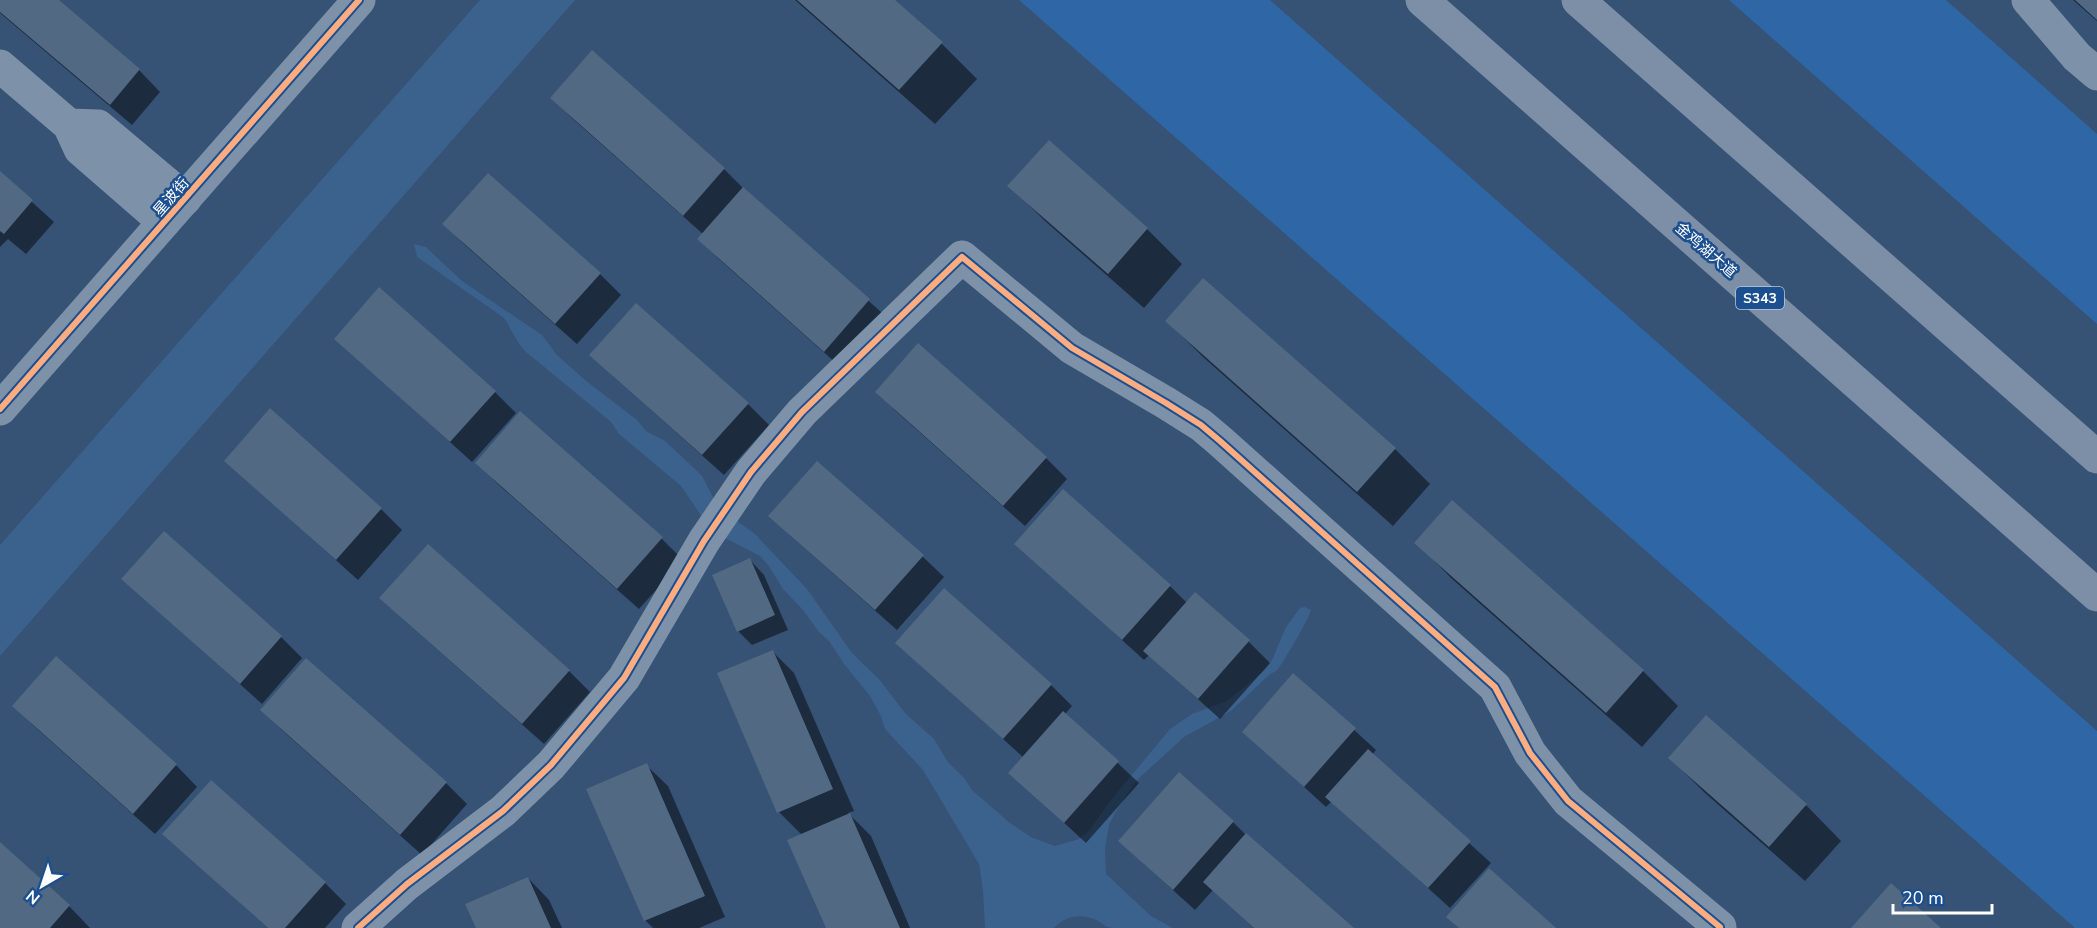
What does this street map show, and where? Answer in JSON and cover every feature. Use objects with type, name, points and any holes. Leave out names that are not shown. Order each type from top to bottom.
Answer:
[{"type":"main road","name":"金鸡湖大道","points":[[1422,0],[2097,595]]},
{"type":"main road","points":[[1578,0],[2097,457]]},
{"type":"street","name":"星波街","points":[[0,409],[359,0]]},
{"type":"street","points":[[2028,0],[2077,57],[2097,74]]},
{"type":"street","points":[[0,66],[69,125],[98,126],[174,211]]},
{"type":"street","points":[[358,928],[408,884],[503,811],[551,765],[624,678],[704,541],[737,490],[802,412],[962,257],[1072,348],[1201,425],[1336,543],[1495,687],[1530,753],[1568,801],[1719,928]]},
{"type":"shaded area","points":[[480,0],[575,0],[0,656],[0,545]]},
{"type":"shaded area","points":[[1019,0],[1270,0],[2097,731],[2097,928],[2075,928]]},
{"type":"shaded area","points":[[1729,0],[1946,0],[2097,134],[2097,324]]},
{"type":"shaded area","points":[[414,244],[426,247],[462,281],[542,335],[557,355],[585,380],[637,420],[646,431],[665,441],[693,467],[702,476],[714,499],[733,518],[755,534],[807,589],[852,653],[879,679],[905,713],[934,739],[948,762],[965,779],[972,790],[1010,823],[1031,837],[1055,846],[1079,839],[1089,831],[1111,800],[1170,729],[1192,714],[1227,701],[1264,671],[1272,660],[1286,627],[1300,608],[1305,607],[1311,610],[1277,670],[1231,711],[1184,737],[1136,781],[1109,825],[1105,849],[1106,874],[1151,916],[1173,928],[1110,928],[1094,919],[1076,916],[1064,920],[1054,928],[985,928],[979,864],[923,770],[885,729],[870,696],[829,641],[783,589],[768,565],[760,556],[725,538],[704,520],[681,486],[619,434],[611,422],[526,352],[504,318],[417,257]]},
{"type":"building","points":[[0,0],[59,0],[140,69],[110,105],[0,12]]},
{"type":"building","points":[[797,0],[895,0],[943,42],[899,90]]},
{"type":"building","points":[[2075,0],[2097,0],[2097,20]]},
{"type":"building","points":[[592,50],[725,168],[683,216],[550,98]]},
{"type":"building","points":[[1049,140],[1148,228],[1108,274],[1007,186]]},
{"type":"building","points":[[0,171],[33,200],[4,234],[0,231]]},
{"type":"building","points":[[488,173],[601,273],[555,324],[442,224]]},
{"type":"building","points":[[743,187],[870,299],[824,352],[697,239]]},
{"type":"building","points":[[1203,278],[1396,448],[1357,492],[1165,321]]},
{"type":"building","points":[[379,287],[496,391],[450,442],[334,339]]},
{"type":"building","points":[[636,303],[749,403],[702,455],[589,355]]},
{"type":"building","points":[[918,343],[1047,457],[1003,506],[875,392]]},
{"type":"building","points":[[270,408],[382,508],[336,560],[224,461]]},
{"type":"building","points":[[520,411],[663,537],[617,589],[475,463]]},
{"type":"building","points":[[817,461],[924,555],[875,610],[768,516]]},
{"type":"building","points":[[1063,489],[1171,585],[1122,640],[1014,544]]},
{"type":"building","points":[[1452,500],[1644,670],[1606,713],[1414,543]]},
{"type":"building","points":[[164,531],[282,636],[240,684],[121,579]]},
{"type":"building","points":[[428,544],[570,670],[522,724],[379,598]]},
{"type":"building","points":[[750,558],[775,615],[737,632],[712,575]]},
{"type":"building","points":[[944,588],[1052,684],[1003,739],[895,643]]},
{"type":"building","points":[[1195,592],[1250,640],[1198,699],[1143,651]]},
{"type":"building","points":[[773,650],[833,789],[777,813],[717,673]]},
{"type":"building","points":[[56,656],[177,764],[133,814],[12,706]]},
{"type":"building","points":[[306,658],[447,782],[400,835],[260,710]]},
{"type":"building","points":[[1293,673],[1356,728],[1304,787],[1242,732]]},
{"type":"building","points":[[1063,711],[1119,761],[1064,823],[1008,773]]},
{"type":"building","points":[[1706,715],[1807,804],[1769,847],[1668,758]]},
{"type":"building","points":[[1368,749],[1471,841],[1428,888],[1325,797]]},
{"type":"building","points":[[647,763],[705,896],[644,921],[586,789]]},
{"type":"building","points":[[1179,772],[1234,821],[1173,890],[1118,841]]},
{"type":"building","points":[[211,780],[326,882],[285,928],[268,928],[162,834]]},
{"type":"building","points":[[850,813],[900,928],[826,928],[787,840]]},
{"type":"building","points":[[1246,833],[1354,928],[1254,928],[1203,882]]},
{"type":"building","points":[[0,842],[70,905],[50,928],[0,928]]},
{"type":"building","points":[[1489,868],[1556,928],[1459,928],[1446,917]]},
{"type":"building","points":[[528,877],[551,928],[476,928],[465,904]]},
{"type":"building","points":[[1891,883],[1941,928],[1851,928]]},
{"type":"cycle path","points":[[0,409],[359,0]]},
{"type":"cycle path","points":[[358,928],[407,884],[503,811],[551,765],[624,678],[704,541],[751,472],[802,412],[962,257],[1072,348],[1166,403],[1201,425],[1220,441],[1495,687],[1530,753],[1568,801],[1719,928]]}]
